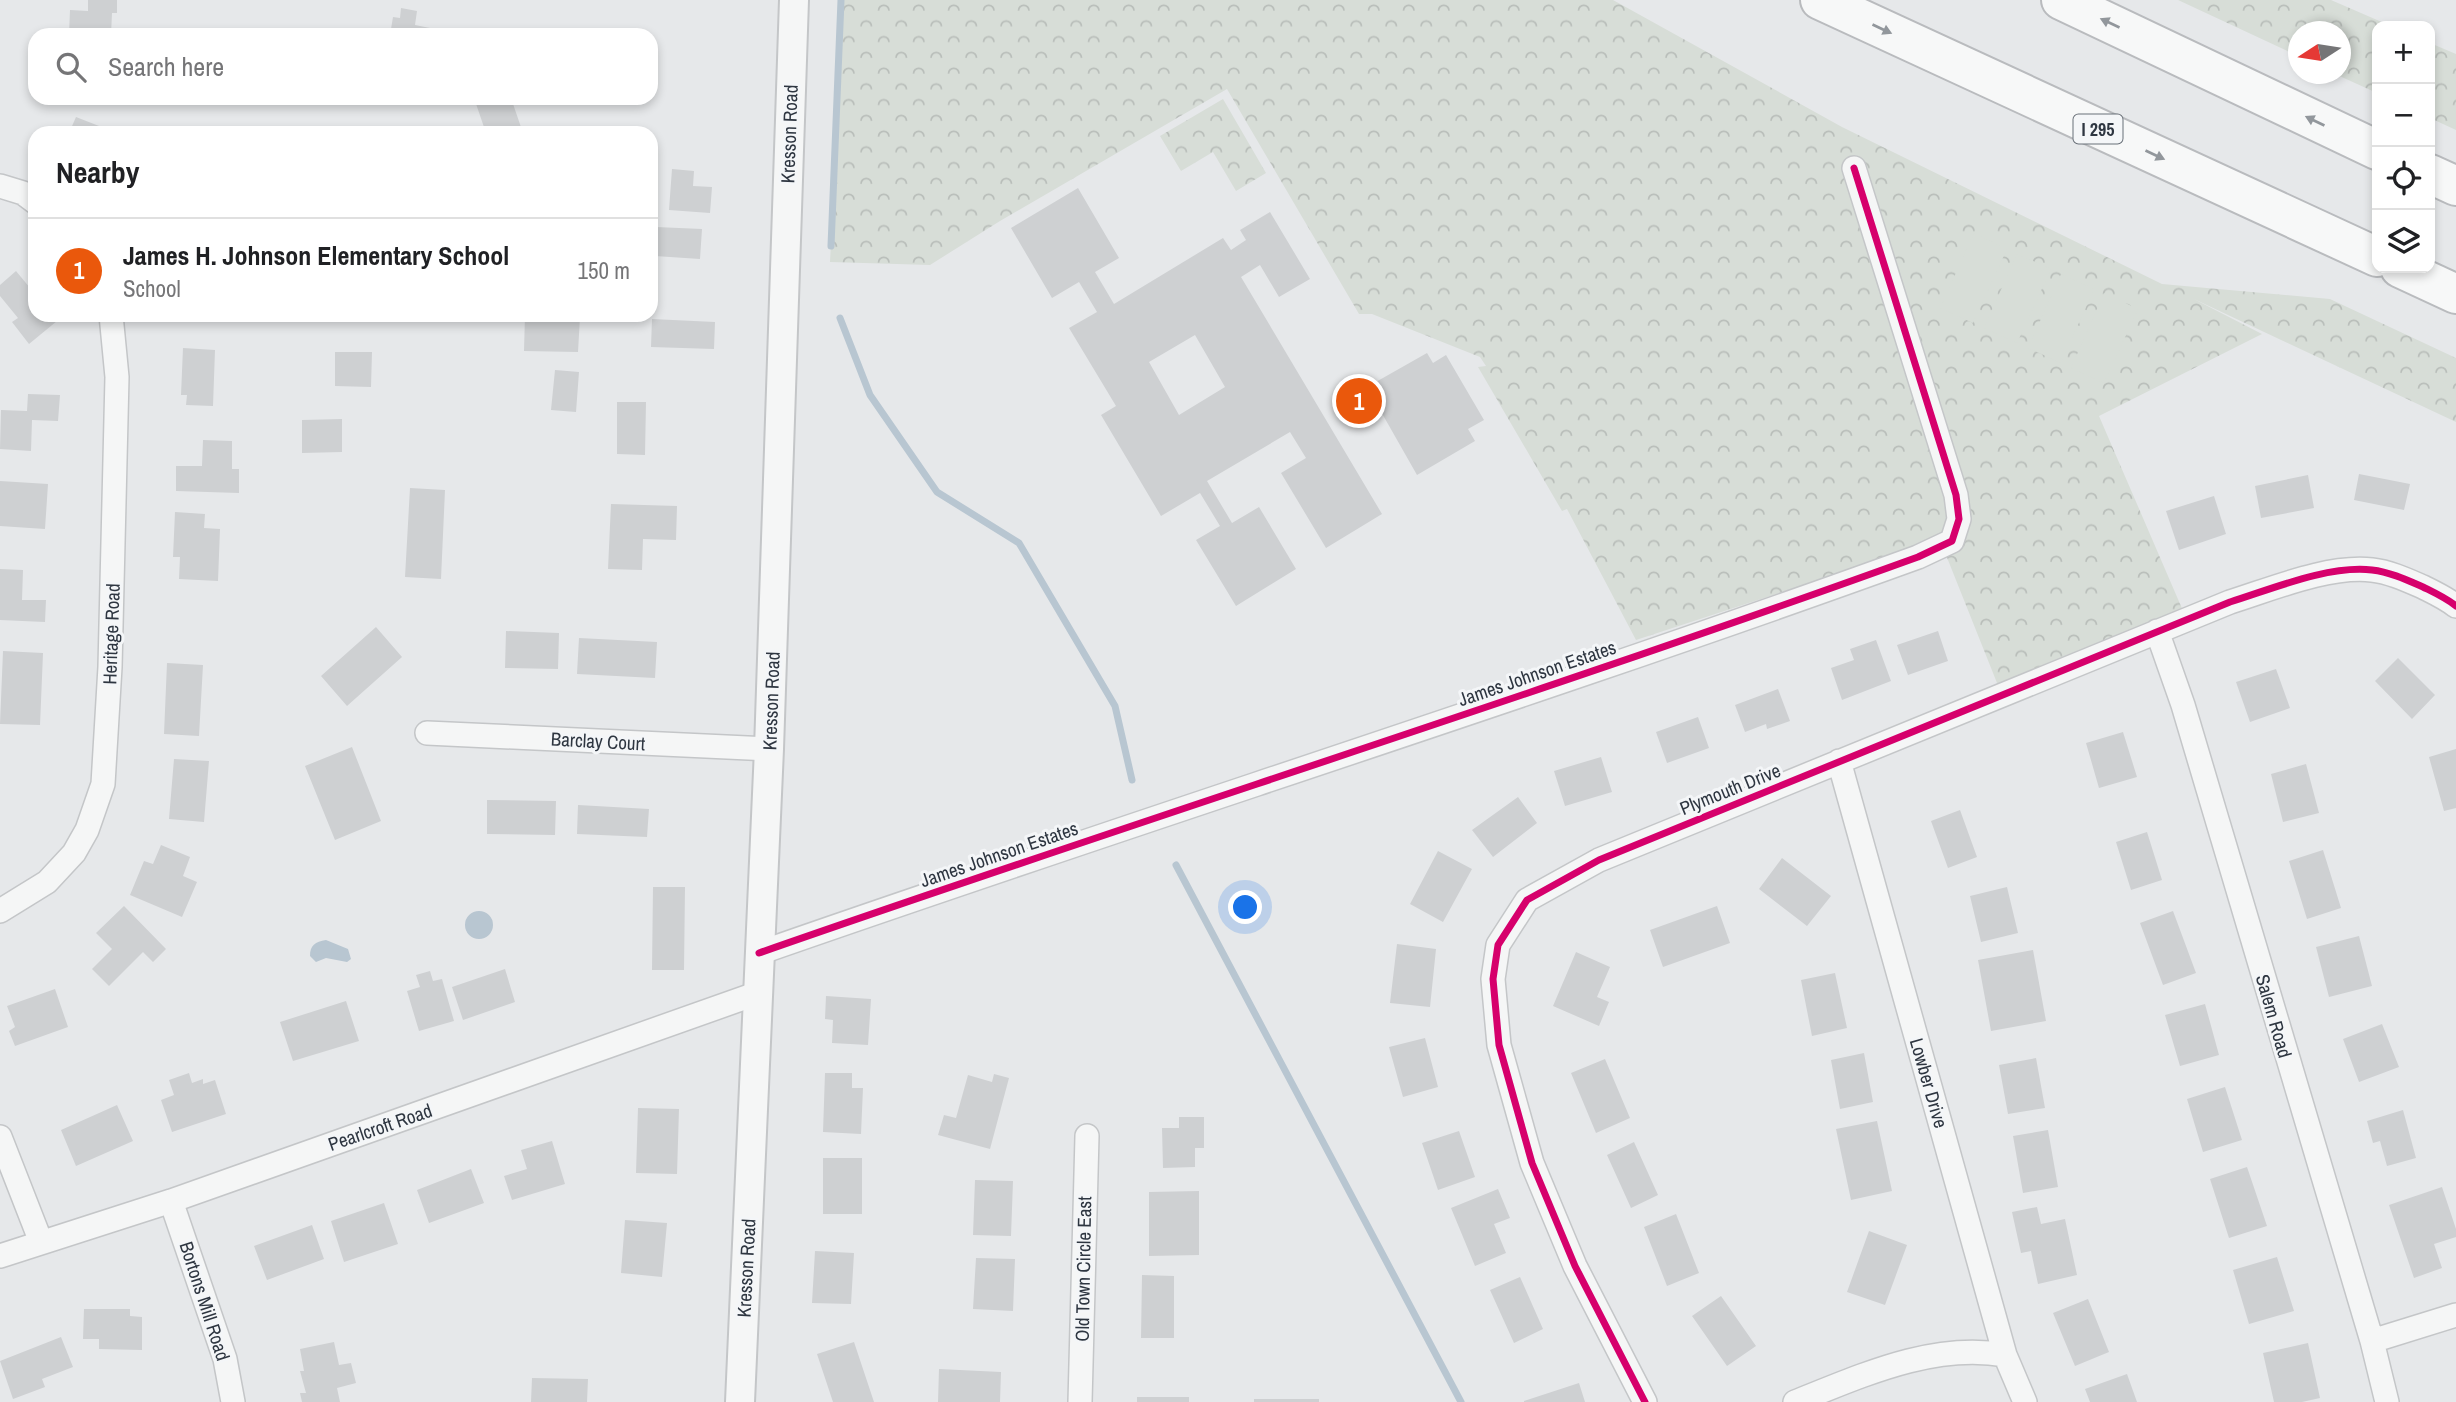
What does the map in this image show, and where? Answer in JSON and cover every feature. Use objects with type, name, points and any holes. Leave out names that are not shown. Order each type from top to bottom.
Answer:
[{"type":"highway","name":"I 295","points":[[1820,0],[2372,255]]},
{"type":"highway","points":[[2061,0],[2372,148]]},
{"type":"highway","points":[[2435,176],[2456,186]]},
{"type":"highway","points":[[2411,273],[2456,294]]},
{"type":"street","name":"Kresson Road","points":[[740,1402],[769,749],[794,0]]},
{"type":"street","name":"James Johnson Estates","points":[[760,953],[1221,794],[1606,668],[1672,642],[1918,557],[1952,541],[1959,519],[1956,495],[1854,168]]},
{"type":"street","points":[[0,186],[28,197]]},
{"type":"street","name":"Heritage Road","points":[[0,911],[47,882],[74,853],[87,830],[103,784],[110,667],[117,390],[112,322]]},
{"type":"street","name":"Plymouth Drive","points":[[1645,1402],[1575,1266],[1532,1163],[1499,1045],[1493,979],[1498,945],[1527,900],[1599,860],[2230,602],[2300,580],[2345,571],[2372,570],[2402,577],[2447,598],[2456,606]]},
{"type":"street","name":"Salem Road","points":[[2157,631],[2183,705],[2372,1341],[2387,1402]]},
{"type":"street","name":"Barclay Court","points":[[427,733],[769,749]]},
{"type":"street","name":"Lowber Drive","points":[[1839,761],[2005,1355],[2025,1402]]},
{"type":"street","name":"Pearlcroft Road","points":[[0,1256],[171,1201],[758,993]]},
{"type":"street","name":"Old Town Circle East","points":[[1080,1402],[1087,1136]]},
{"type":"street","points":[[0,1137],[41,1242]]},
{"type":"street","name":"Bortons Mill Road","points":[[171,1201],[225,1359],[233,1402]]},
{"type":"street","points":[[2372,1341],[2456,1315]]},
{"type":"street","points":[[1795,1402],[1916,1357],[1980,1350],[2005,1355]]},
{"type":"green space","points":[[843,0],[1613,0],[1842,127],[2162,284],[2330,299],[2456,358],[2456,422],[2194,299],[2262,334],[2099,416],[2190,627],[2005,703],[1940,540],[1636,640],[1567,509],[1562,511],[1478,367],[1486,366],[1480,357],[1372,314],[1359,314],[1227,89],[1000,221],[930,265],[830,262]]},
{"type":"green space","points":[[2178,0],[2331,0],[2379,21],[2372,21],[2372,91],[2351,81],[2351,21],[2288,21],[2288,51]]},
{"type":"green space","points":[[2435,45],[2456,54],[2456,130],[2435,120]]},
{"type":"green space","points":[[1223,99],[1266,173],[1236,191],[1213,152],[1181,171],[1160,136]]},
{"type":"green space","points":[[1974,233],[2007,249],[1973,323],[1940,308]]},
{"type":"green space","points":[[2017,254],[2051,269],[2017,343],[1984,328]]},
{"type":"green space","points":[[2061,274],[2094,289],[2061,363],[2028,348]]},
{"type":"green space","points":[[2104,293],[2138,309],[2104,383],[2071,368]]},
{"type":"shaded area","points":[[479,911],[489,915],[493,925],[489,935],[479,939],[469,935],[465,925],[469,915]]},
{"type":"shaded area","points":[[326,940],[348,949],[351,959],[347,962],[326,958],[316,962],[310,956],[311,949],[316,943]]},
{"type":"building","points":[[88,0],[117,0],[117,13],[112,13],[111,28],[69,28],[70,10],[88,11]]},
{"type":"building","points":[[401,8],[417,11],[415,25],[430,28],[391,28],[393,17],[400,18]]},
{"type":"building","points":[[476,105],[513,105],[521,126],[484,126]]},
{"type":"building","points":[[76,117],[99,126],[72,126]]},
{"type":"building","points":[[672,169],[694,171],[693,186],[712,187],[710,213],[669,210]]},
{"type":"building","points":[[1078,188],[1119,258],[1095,272],[1114,304],[1223,238],[1231,250],[1246,240],[1240,230],[1270,212],[1310,279],[1279,297],[1260,265],[1241,277],[1382,514],[1326,548],[1281,473],[1306,458],[1290,432],[1207,481],[1232,523],[1259,507],[1296,569],[1236,606],[1196,540],[1220,526],[1200,493],[1161,516],[1101,415],[1116,406],[1069,328],[1097,312],[1079,282],[1052,298],[1011,228]],"holes":[[[1195,335],[1225,387],[1179,415],[1149,362]]]},
{"type":"building","points":[[658,227],[702,229],[700,259],[658,256]]},
{"type":"building","points":[[16,271],[28,286],[28,322],[56,322],[29,344],[12,322],[18,318],[0,296],[0,285]]},
{"type":"building","points":[[658,319],[715,322],[714,349],[651,347],[652,322],[658,322]]},
{"type":"building","points":[[525,322],[580,322],[578,352],[524,351]]},
{"type":"building","points":[[183,348],[215,350],[213,406],[186,405],[187,395],[181,395]]},
{"type":"building","points":[[335,352],[372,352],[371,387],[335,386]]},
{"type":"building","points":[[1427,353],[1433,363],[1446,355],[1484,420],[1468,429],[1475,441],[1417,475],[1367,387]]},
{"type":"building","points":[[555,370],[579,372],[576,412],[551,410]]},
{"type":"building","points":[[28,394],[60,395],[58,421],[32,420],[31,451],[0,449],[1,410],[27,411]]},
{"type":"building","points":[[617,402],[646,402],[645,455],[617,454]]},
{"type":"building","points":[[342,419],[342,452],[302,453],[302,420]]},
{"type":"building","points":[[203,440],[232,441],[232,469],[239,469],[239,493],[176,491],[176,466],[202,466]]},
{"type":"building","points":[[2359,474],[2410,484],[2404,510],[2354,500]]},
{"type":"building","points":[[2308,475],[2314,508],[2261,518],[2255,486]]},
{"type":"building","points":[[0,481],[48,484],[45,529],[0,526]]},
{"type":"building","points":[[410,488],[445,490],[441,579],[405,577]]},
{"type":"building","points":[[2214,496],[2226,534],[2179,550],[2166,511]]},
{"type":"building","points":[[611,504],[677,506],[676,540],[643,539],[642,570],[608,569]]},
{"type":"building","points":[[175,512],[205,514],[204,528],[220,529],[218,581],[179,579],[180,557],[173,557]]},
{"type":"building","points":[[0,569],[23,570],[22,600],[46,600],[45,622],[0,620]]},
{"type":"building","points":[[376,627],[402,657],[347,706],[321,676]]},
{"type":"building","points":[[506,631],[559,633],[558,669],[505,668]]},
{"type":"building","points":[[1938,631],[1948,661],[1908,675],[1897,645]]},
{"type":"building","points":[[579,638],[657,642],[655,678],[577,674]]},
{"type":"building","points":[[1876,640],[1891,681],[1842,700],[1831,668],[1854,660],[1850,649]]},
{"type":"building","points":[[3,651],[43,653],[40,725],[0,724]]},
{"type":"building","points":[[2398,658],[2435,695],[2412,719],[2375,681]]},
{"type":"building","points":[[167,663],[203,665],[199,736],[164,734]]},
{"type":"building","points":[[2276,669],[2290,708],[2250,722],[2236,682]]},
{"type":"building","points":[[1778,689],[1790,721],[1767,729],[1766,724],[1745,732],[1735,705]]},
{"type":"building","points":[[1698,717],[1709,748],[1667,763],[1656,732]]},
{"type":"building","points":[[2123,732],[2137,777],[2099,788],[2086,743]]},
{"type":"building","points":[[352,747],[381,821],[335,840],[305,766]]},
{"type":"building","points":[[2456,749],[2456,808],[2444,811],[2429,757]]},
{"type":"building","points":[[1601,757],[1612,792],[1565,806],[1554,771]]},
{"type":"building","points":[[174,759],[209,761],[204,822],[169,819]]},
{"type":"building","points":[[2306,764],[2319,813],[2283,822],[2271,774]]},
{"type":"building","points":[[1518,797],[1537,823],[1493,857],[1472,830]]},
{"type":"building","points":[[487,800],[556,801],[555,835],[487,834]]},
{"type":"building","points":[[578,805],[649,809],[647,837],[577,834]]},
{"type":"building","points":[[1960,810],[1977,857],[1948,868],[1931,821]]},
{"type":"building","points":[[2147,832],[2162,880],[2131,890],[2116,842]]},
{"type":"building","points":[[161,845],[190,857],[183,876],[197,882],[182,917],[130,895],[144,861],[153,864]]},
{"type":"building","points":[[2323,850],[2341,908],[2307,919],[2289,861]]},
{"type":"building","points":[[1438,851],[1472,869],[1443,922],[1410,904]]},
{"type":"building","points":[[1782,858],[1831,896],[1807,926],[1759,889]]},
{"type":"building","points":[[653,887],[685,887],[684,970],[652,970]]},
{"type":"building","points":[[2007,887],[2018,933],[1981,942],[1970,896]]},
{"type":"building","points":[[124,906],[166,949],[153,962],[143,952],[109,986],[92,969],[112,949],[96,933]]},
{"type":"building","points":[[1717,906],[1730,943],[1663,967],[1650,930]]},
{"type":"building","points":[[2173,911],[2196,973],[2163,985],[2140,923]]},
{"type":"building","points":[[2359,936],[2372,986],[2329,997],[2316,947]]},
{"type":"building","points":[[1397,944],[1436,949],[1430,1007],[1390,1003]]},
{"type":"building","points":[[2033,950],[2046,1021],[1991,1031],[1978,960]]},
{"type":"building","points":[[1576,952],[1610,967],[1597,997],[1609,1002],[1599,1026],[1553,1006]]},
{"type":"building","points":[[505,969],[515,1002],[463,1020],[452,987]]},
{"type":"building","points":[[430,971],[433,981],[442,979],[454,1021],[419,1031],[407,991],[420,987],[416,975]]},
{"type":"building","points":[[1835,973],[1847,1028],[1812,1036],[1801,980]]},
{"type":"building","points":[[55,989],[68,1027],[15,1046],[9,1031],[15,1027],[7,1006]]},
{"type":"building","points":[[826,996],[871,999],[868,1045],[832,1043],[833,1020],[825,1019]]},
{"type":"building","points":[[346,1001],[359,1041],[293,1061],[280,1022]]},
{"type":"building","points":[[2205,1004],[2219,1055],[2180,1066],[2165,1015]]},
{"type":"building","points":[[2382,1024],[2399,1067],[2359,1082],[2343,1039]]},
{"type":"building","points":[[1425,1038],[1438,1087],[1403,1097],[1389,1047]]},
{"type":"building","points":[[1864,1053],[1873,1102],[1840,1109],[1831,1060]]},
{"type":"building","points":[[2036,1058],[2045,1108],[2008,1114],[1999,1065]]},
{"type":"building","points":[[1605,1059],[1630,1118],[1596,1133],[1571,1073]]},
{"type":"building","points":[[189,1073],[192,1083],[203,1079],[203,1084],[215,1080],[226,1114],[172,1132],[161,1100],[174,1095],[169,1080]]},
{"type":"building","points":[[825,1073],[852,1073],[852,1088],[863,1088],[861,1134],[823,1132]]},
{"type":"building","points":[[994,1074],[1009,1078],[990,1149],[938,1135],[944,1115],[956,1118],[968,1075],[992,1082]]},
{"type":"building","points":[[2225,1087],[2242,1140],[2203,1152],[2187,1099]]},
{"type":"building","points":[[117,1105],[133,1141],[76,1166],[61,1130]]},
{"type":"building","points":[[638,1108],[679,1109],[677,1174],[636,1173]]},
{"type":"building","points":[[2403,1110],[2416,1158],[2387,1166],[2380,1141],[2373,1143],[2367,1121]]},
{"type":"building","points":[[1179,1117],[1204,1117],[1204,1148],[1195,1148],[1195,1167],[1163,1168],[1162,1128],[1179,1128]]},
{"type":"building","points":[[1877,1121],[1892,1191],[1851,1200],[1836,1129]]},
{"type":"building","points":[[2048,1130],[2058,1187],[2023,1193],[2013,1136]]},
{"type":"building","points":[[1459,1131],[1475,1177],[1438,1190],[1422,1143]]},
{"type":"building","points":[[552,1141],[565,1184],[512,1200],[504,1176],[527,1169],[521,1150]]},
{"type":"building","points":[[1634,1142],[1658,1195],[1631,1208],[1607,1155]]},
{"type":"building","points":[[823,1158],[862,1158],[862,1214],[823,1214]]},
{"type":"building","points":[[2247,1167],[2267,1226],[2229,1238],[2210,1179]]},
{"type":"building","points":[[471,1169],[484,1203],[429,1223],[417,1190]]},
{"type":"building","points":[[975,1180],[1013,1181],[1011,1236],[973,1235]]},
{"type":"building","points":[[2442,1187],[2456,1229],[2456,1237],[2434,1244],[2442,1268],[2414,1278],[2389,1205]]},
{"type":"building","points":[[1498,1189],[1510,1218],[1494,1224],[1506,1253],[1475,1266],[1451,1208]]},
{"type":"building","points":[[1199,1191],[1199,1255],[1149,1256],[1149,1192]]},
{"type":"building","points":[[384,1203],[398,1244],[344,1262],[331,1221]]},
{"type":"building","points":[[2037,1207],[2041,1224],[2065,1219],[2077,1275],[2038,1284],[2031,1251],[2021,1253],[2012,1212]]},
{"type":"building","points":[[1676,1214],[1699,1273],[1667,1286],[1644,1227]]},
{"type":"building","points":[[625,1220],[667,1223],[662,1277],[621,1273]]},
{"type":"building","points":[[312,1225],[324,1259],[267,1280],[254,1246]]},
{"type":"building","points":[[1869,1231],[1907,1245],[1885,1305],[1847,1292]]},
{"type":"building","points":[[815,1251],[854,1253],[851,1304],[812,1303]]},
{"type":"building","points":[[2277,1257],[2294,1311],[2249,1324],[2233,1270]]},
{"type":"building","points":[[976,1258],[1015,1259],[1013,1311],[973,1309]]},
{"type":"building","points":[[1142,1275],[1174,1276],[1174,1338],[1141,1338]]},
{"type":"building","points":[[1520,1277],[1543,1329],[1514,1343],[1490,1290]]},
{"type":"building","points":[[1721,1296],[1756,1346],[1727,1366],[1692,1316]]},
{"type":"building","points":[[2088,1299],[2109,1352],[2075,1366],[2053,1313]]},
{"type":"building","points":[[84,1309],[130,1309],[130,1316],[142,1317],[142,1350],[99,1349],[99,1339],[83,1339]]},
{"type":"building","points":[[61,1337],[73,1367],[42,1379],[45,1387],[13,1399],[0,1361]]},
{"type":"building","points":[[334,1342],[339,1365],[351,1363],[356,1383],[337,1388],[340,1402],[302,1402],[300,1393],[306,1393],[300,1371],[304,1371],[300,1349]]},
{"type":"building","points":[[854,1342],[874,1402],[833,1402],[817,1354]]},
{"type":"building","points":[[2308,1343],[2320,1398],[2302,1402],[2274,1402],[2263,1353]]},
{"type":"building","points":[[939,1369],[1001,1372],[1000,1402],[938,1402]]},
{"type":"building","points":[[2127,1374],[2137,1402],[2090,1402],[2085,1389]]},
{"type":"building","points":[[532,1378],[588,1379],[587,1402],[531,1402]]},
{"type":"building","points":[[1579,1383],[1585,1402],[1524,1402],[1524,1401]]},
{"type":"building","points":[[1137,1397],[1189,1397],[1189,1402],[1137,1402]]},
{"type":"building","points":[[1254,1399],[1319,1399],[1319,1402],[1254,1402]]},
{"type":"waterway","points":[[831,246],[841,0]]},
{"type":"waterway","points":[[840,318],[870,395],[937,492],[1019,543],[1115,706],[1132,780]]},
{"type":"waterway","points":[[1176,865],[1461,1402]]},
{"type":"cycle path","points":[[759,953],[1629,659],[1918,557],[1952,541],[1959,519],[1956,495],[1854,168]]},
{"type":"cycle path","points":[[1645,1402],[1575,1266],[1532,1163],[1499,1045],[1493,979],[1498,945],[1527,900],[1599,860],[2230,602],[2282,585],[2319,574],[2355,569],[2372,570],[2411,582],[2456,606]]},
{"type":"place","name":"James H. Johnson Elementary School","points":[[1359,401]]}]
